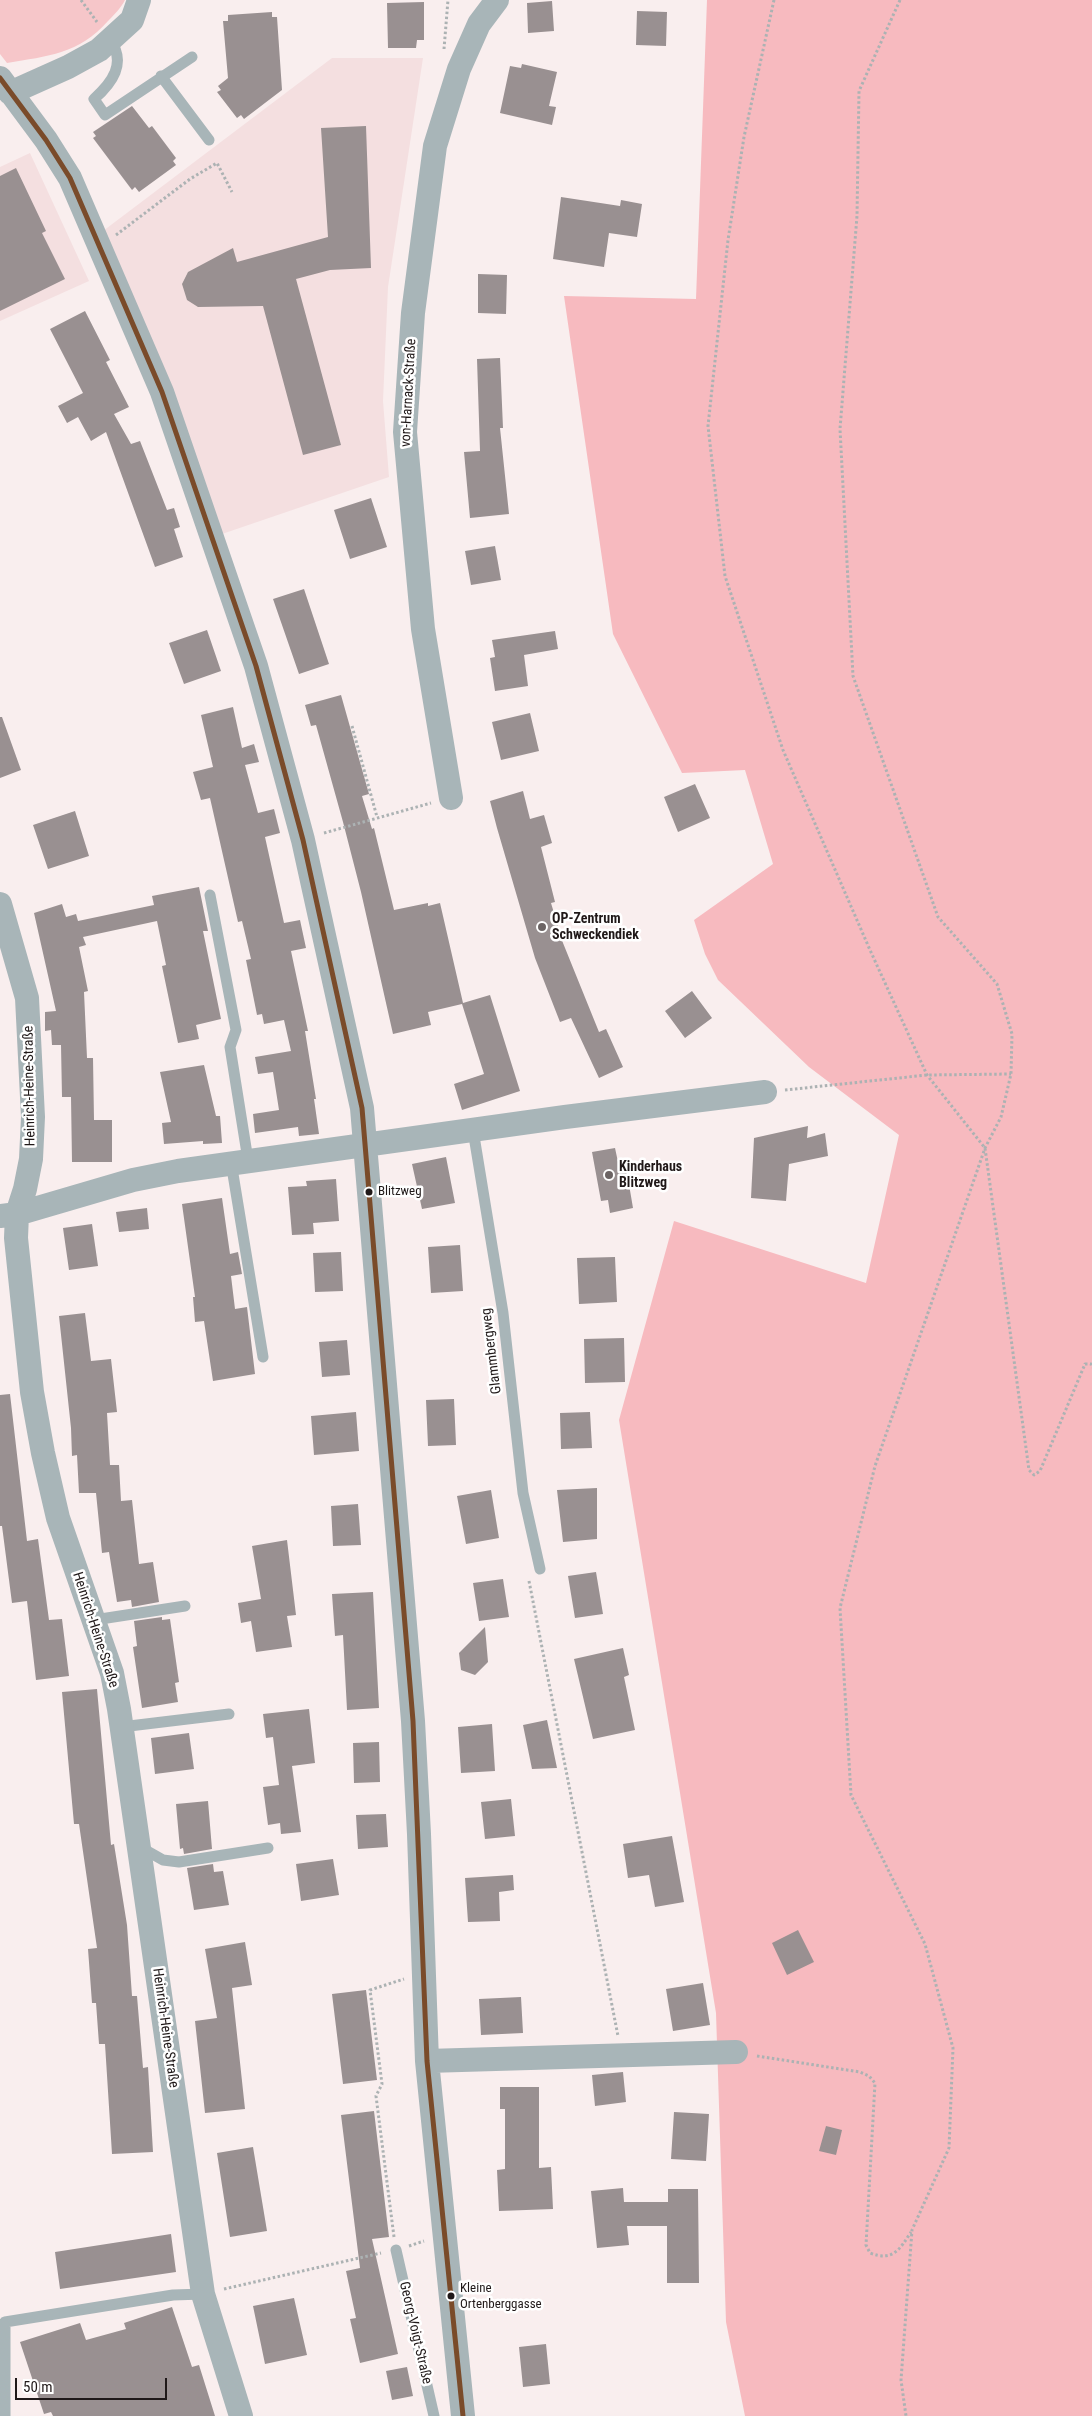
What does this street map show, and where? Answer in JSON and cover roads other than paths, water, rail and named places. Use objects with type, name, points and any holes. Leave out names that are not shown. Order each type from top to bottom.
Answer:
[{"type":"street","points":[[139,0],[132,20],[99,50],[68,67],[5,85],[46,140],[70,178],[162,392],[246,639],[303,840],[362,1108],[413,1721],[420,1834],[426,2061],[463,2416]]},
{"type":"street","name":"von-Harnack-Straße","points":[[451,798],[423,629],[405,432],[414,312],[435,146],[459,69],[479,24],[497,0]]},
{"type":"street","name":"Heinrich-Heine-Straße","points":[[0,904],[27,998],[33,1117],[32,1142],[25,1189],[8,1215],[16,1238],[32,1392],[58,1518],[112,1673],[139,1846],[203,2294],[241,2416]]},
{"type":"street","points":[[8,1215],[133,1180],[240,1161],[366,1146],[473,1130],[765,1092]]},
{"type":"street","points":[[426,2061],[736,2052]]},
{"type":"lane","points":[[110,40],[116,47],[118,56],[116,72],[109,85],[94,100],[105,115],[192,56]]},
{"type":"lane","points":[[162,76],[209,140]]},
{"type":"lane","points":[[210,895],[236,1030],[230,1047],[240,1161],[263,1356]]},
{"type":"lane","name":"Glammbergweg","points":[[473,1130],[503,1312],[523,1494],[540,1568]]},
{"type":"lane","points":[[94,1620],[185,1606]]},
{"type":"lane","points":[[121,1727],[229,1714]]},
{"type":"lane","points":[[139,1846],[163,1860],[179,1862],[268,1848]]},
{"type":"lane","name":"Georg-Voigt-Straße","points":[[396,2250],[434,2416]]},
{"type":"lane","points":[[5,2416],[5,2322],[173,2295],[203,2294]]},
{"type":"place","name":"OP-Zentrum Schweckendiek","points":[[542,927]]},
{"type":"place","name":"Kinderhaus Blitzweg","points":[[609,1175]]},
{"type":"place","name":"Blitzweg","points":[[369,1192]]},
{"type":"place","name":"Kleine Ortenberggasse","points":[[451,2296]]}]
